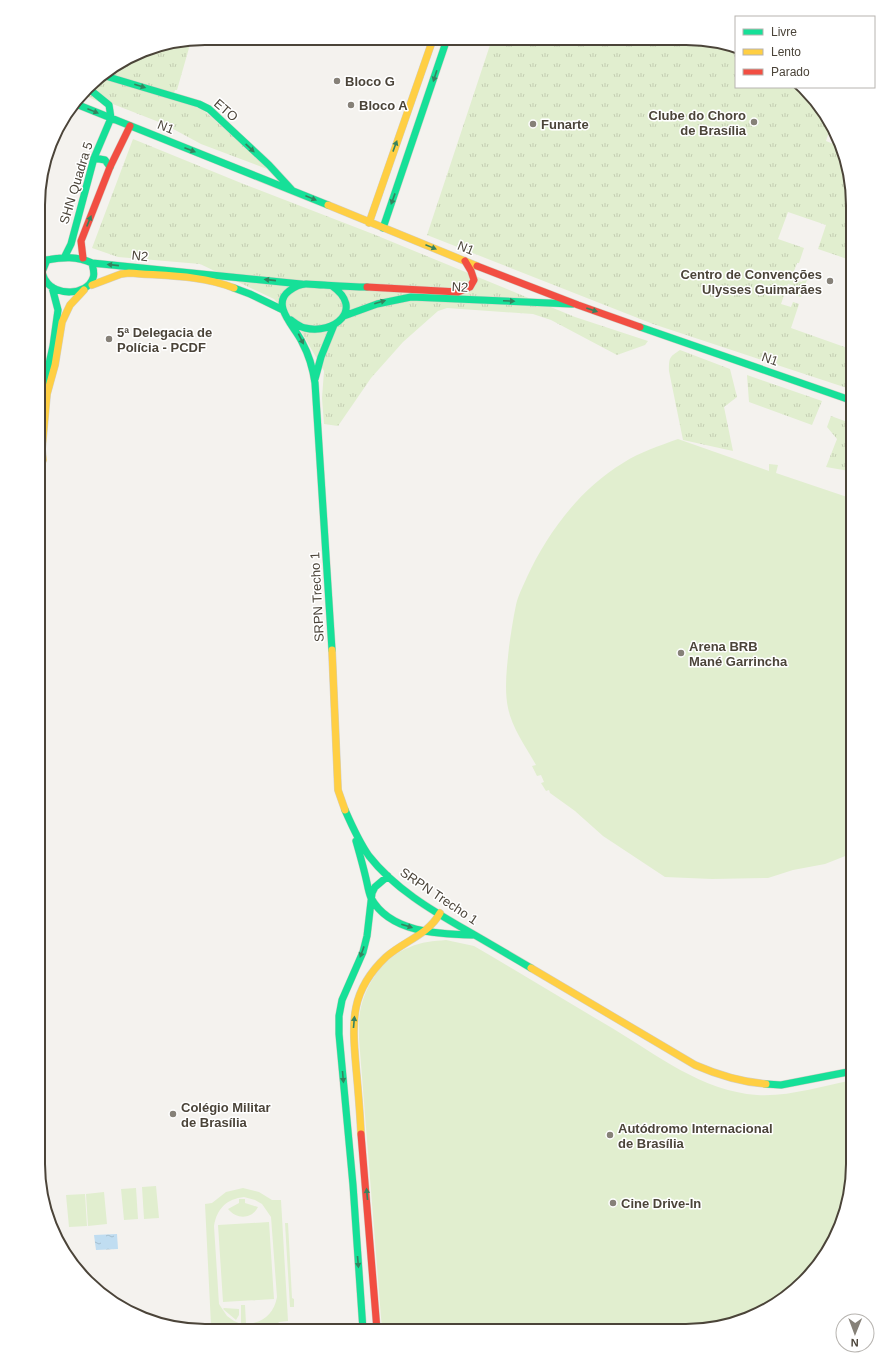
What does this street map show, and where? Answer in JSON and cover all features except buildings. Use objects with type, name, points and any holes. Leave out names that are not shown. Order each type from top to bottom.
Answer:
[{"type":"main road","points":[[370,223],[431,45]]},
{"type":"main road","points":[[383,228],[445,45]]},
{"type":"main road","name":"ETO","points":[[109,77],[199,104],[209,109],[269,165],[292,190]]},
{"type":"main road","points":[[92,92],[109,105],[111,118]]},
{"type":"main road","name":"N1","points":[[80,106],[292,190],[464,261],[578,305],[846,399]]},
{"type":"main road","name":"SHN Quadra 5","points":[[65,256],[71,244],[94,158],[111,118]]},
{"type":"main road","points":[[83,258],[81,241],[110,167],[130,126]]},
{"type":"main road","points":[[94,158],[105,160],[110,167]]},
{"type":"main road","points":[[45,264],[47,260],[65,256],[83,258],[92,263],[95,275],[92,285],[84,290],[70,305],[62,322],[55,365],[47,394],[45,412]]},
{"type":"main road","name":"N2","points":[[332,286],[458,292],[467,290],[472,285],[474,278],[472,272],[464,261]]},
{"type":"main road","name":"N2","points":[[92,263],[305,284]]},
{"type":"main road","name":"N2","points":[[92,285],[121,274],[129,273],[204,279],[233,286],[282,310]]},
{"type":"main road","points":[[45,282],[52,287],[75,291],[84,290]]},
{"type":"main road","points":[[305,284],[332,286],[342,293],[346,301],[346,311],[344,316],[334,325],[315,329],[302,327],[289,319],[282,310],[284,295],[289,289],[305,284]]},
{"type":"main road","points":[[45,381],[53,346],[58,310],[52,287]]},
{"type":"main road","name":"N2","points":[[344,316],[378,302],[395,298],[411,297],[578,305]]},
{"type":"main road","name":"SRPN Trecho 1","points":[[289,319],[307,352],[315,379],[324,504],[338,790],[355,833],[363,848],[388,876],[416,898],[695,1064],[718,1075],[753,1083],[781,1085],[846,1072]]},
{"type":"main road","name":"SRPN Trecho 1","points":[[315,379],[321,357],[334,325]]},
{"type":"main road","points":[[355,833],[371,898],[380,910],[397,923],[411,928],[425,931],[476,935]]},
{"type":"main road","points":[[368,1218],[364,1222],[357,1221],[339,1034],[339,1016],[344,995],[368,936],[371,898],[375,887],[388,876]]},
{"type":"main road","points":[[367,882],[369,914]]},
{"type":"main road","points":[[376,1324],[354,1030],[355,1014],[359,996],[367,980],[383,960],[398,947],[425,931],[437,920],[440,913]]},
{"type":"main road","points":[[412,939],[430,933],[440,932]]},
{"type":"main road","points":[[355,1202],[363,1324]]},
{"type":"main road","points":[[356,1236],[358,1232],[364,1232],[369,1239]]},
{"type":"green space","points":[[190,45],[177,90],[175,90],[172,99],[202,109],[261,161],[267,169],[201,144],[164,124],[100,99],[107,105],[88,97],[116,72],[144,57],[164,50]]},
{"type":"green space","points":[[490,45],[696,45],[727,50],[735,53],[735,88],[794,88],[813,108],[825,125],[830,136],[828,135],[826,141],[834,144],[841,164],[845,184],[846,259],[818,249],[826,225],[788,212],[778,239],[804,248],[791,279],[802,282],[804,277],[802,276],[803,272],[809,274],[801,297],[795,295],[798,287],[788,284],[781,304],[791,307],[793,302],[799,304],[791,328],[846,348],[846,388],[653,324],[427,235]]},
{"type":"green space","points":[[133,139],[373,234],[575,317],[648,341],[645,345],[617,355],[551,320],[533,314],[447,308],[438,311],[403,342],[371,378],[338,426],[324,424],[322,398],[324,371],[298,326],[274,299],[200,264],[118,257],[92,248]]},
{"type":"green space","points":[[680,350],[730,369],[737,397],[724,407],[733,451],[683,440],[669,371],[670,358]]},
{"type":"green space","points":[[747,375],[822,401],[812,425],[749,402]]},
{"type":"green space","points":[[831,416],[846,421],[846,470],[826,467],[837,439],[827,427]]},
{"type":"green space","name":"Arena BRB Mané Garrincha","points":[[678,439],[769,471],[769,464],[778,465],[776,473],[846,497],[846,856],[825,864],[793,870],[768,878],[712,879],[665,877],[603,836],[575,811],[550,793],[549,790],[546,791],[541,783],[544,782],[541,775],[537,776],[532,766],[536,765],[513,723],[508,708],[506,693],[509,647],[518,598],[535,560],[555,528],[579,499],[607,474],[623,463]]},
{"type":"green space","name":"Autódromo Internacional de Brasília","points":[[446,940],[474,946],[663,1060],[717,1087],[737,1092],[769,1095],[793,1093],[846,1081],[845,1185],[841,1205],[834,1225],[825,1244],[813,1261],[799,1277],[766,1303],[727,1319],[707,1323],[382,1324],[359,1039],[359,1015],[366,991],[377,973],[384,965],[392,957],[414,945]]},
{"type":"green space","points":[[156,1186],[159,1218],[144,1219],[142,1187]]},
{"type":"green space","points":[[136,1188],[138,1219],[124,1220],[121,1189]]},
{"type":"green space","points":[[243,1188],[259,1192],[272,1200],[281,1200],[288,1321],[279,1322],[277,1324],[246,1324],[258,1322],[267,1316],[276,1303],[277,1297],[271,1217],[262,1204],[244,1197],[228,1202],[220,1209],[214,1226],[219,1304],[227,1316],[241,1324],[211,1324],[205,1204],[212,1203],[226,1192]]},
{"type":"green space","points":[[104,1192],[107,1224],[88,1226],[86,1194]]},
{"type":"green space","points":[[85,1194],[87,1226],[69,1227],[66,1195]]},
{"type":"green space","points":[[239,1199],[245,1199],[245,1203],[258,1207],[248,1216],[244,1217],[236,1215],[228,1209],[239,1203]]},
{"type":"green space","points":[[269,1222],[274,1299],[223,1302],[218,1225]]},
{"type":"green space","points":[[285,1223],[288,1223],[292,1298],[294,1299],[294,1307],[290,1307]]},
{"type":"green space","points":[[241,1305],[245,1305],[246,1324],[241,1324]]},
{"type":"green space","points":[[223,1309],[239,1309],[239,1315],[236,1320]]},
{"type":"water","points":[[117,1234],[118,1249],[96,1250],[94,1235]]},
{"type":"traffic: fast","points":[[383,228],[445,45]]},
{"type":"traffic: fast","points":[[109,77],[199,104],[209,109],[269,165],[292,190]]},
{"type":"traffic: fast","points":[[92,92],[109,105],[111,118]]},
{"type":"traffic: fast","points":[[80,106],[328,205]]},
{"type":"traffic: fast","points":[[65,256],[71,244],[94,158],[111,118]]},
{"type":"traffic: fast","points":[[94,158],[105,160],[110,167]]},
{"type":"traffic: fast","points":[[45,265],[47,260],[59,258],[81,259],[92,263]]},
{"type":"traffic: fast","points":[[45,280],[50,286],[56,289],[71,292],[78,291],[90,284],[94,276],[92,263]]},
{"type":"traffic: fast","points":[[92,263],[301,284]]},
{"type":"traffic: fast","points":[[332,650],[315,383],[307,352],[286,316],[282,303],[284,297],[289,291],[304,284],[367,287]]},
{"type":"traffic: fast","points":[[291,320],[303,327],[316,329],[326,328],[335,324],[342,318],[346,311],[346,303],[342,295],[332,286]]},
{"type":"traffic: fast","points":[[45,381],[53,346],[58,310],[52,287]]},
{"type":"traffic: fast","points":[[234,288],[283,310]]},
{"type":"traffic: fast","points":[[344,316],[377,304],[411,297],[572,304]]},
{"type":"traffic: fast","points":[[315,379],[321,357],[334,325]]},
{"type":"traffic: fast","points":[[640,327],[846,399]]},
{"type":"traffic: fast","points":[[345,810],[359,840],[369,856],[379,868],[401,888],[414,898],[531,968]]},
{"type":"traffic: fast","points":[[356,841],[371,898],[379,910],[403,925],[416,929],[446,934],[474,935]]},
{"type":"traffic: fast","points":[[363,1324],[353,1185],[339,1034],[339,1016],[342,1000],[363,952],[367,936],[372,893],[375,887],[388,876]]},
{"type":"traffic: fast","points":[[766,1084],[781,1085],[846,1072]]},
{"type":"traffic: slow","points":[[369,223],[431,45]]},
{"type":"traffic: slow","points":[[328,205],[477,266]]},
{"type":"traffic: slow","points":[[92,285],[121,274],[129,273],[196,278],[234,288]]},
{"type":"traffic: slow","points":[[45,416],[47,394],[55,365],[62,322],[70,305],[84,290]]},
{"type":"traffic: slow","points":[[332,650],[338,790],[345,810]]},
{"type":"traffic: slow","points":[[361,1134],[354,1035],[354,1021],[360,995],[374,970],[386,957],[429,927],[440,913]]},
{"type":"traffic: slow","points":[[531,968],[695,1065],[730,1078],[766,1084]]},
{"type":"traffic: jam","points":[[83,258],[81,241],[110,167],[130,126]]},
{"type":"traffic: jam","points":[[367,287],[458,292],[470,287],[474,280],[465,261]]},
{"type":"traffic: jam","points":[[477,266],[640,327]]},
{"type":"traffic: jam","points":[[361,1134],[377,1324]]},
{"type":"place","name":"Bloco G","points":[[337,81]]},
{"type":"place","name":"Bloco A","points":[[351,105]]},
{"type":"place","name":"Clube do Choro de Brasília","points":[[754,122]]},
{"type":"place","name":"Funarte","points":[[533,124]]},
{"type":"place","name":"Centro de Convenções Ulysses Guimarães","points":[[830,281]]},
{"type":"place","name":"5ª Delegacia de Polícia - PCDF","points":[[109,339]]},
{"type":"place","name":"Arena BRB Mané Garrincha","points":[[681,653]]},
{"type":"place","name":"Colégio Militar de Brasília","points":[[173,1114]]},
{"type":"place","name":"Autódromo Internacional de Brasília","points":[[610,1135]]},
{"type":"place","name":"Cine Drive-In","points":[[613,1203]]}]
